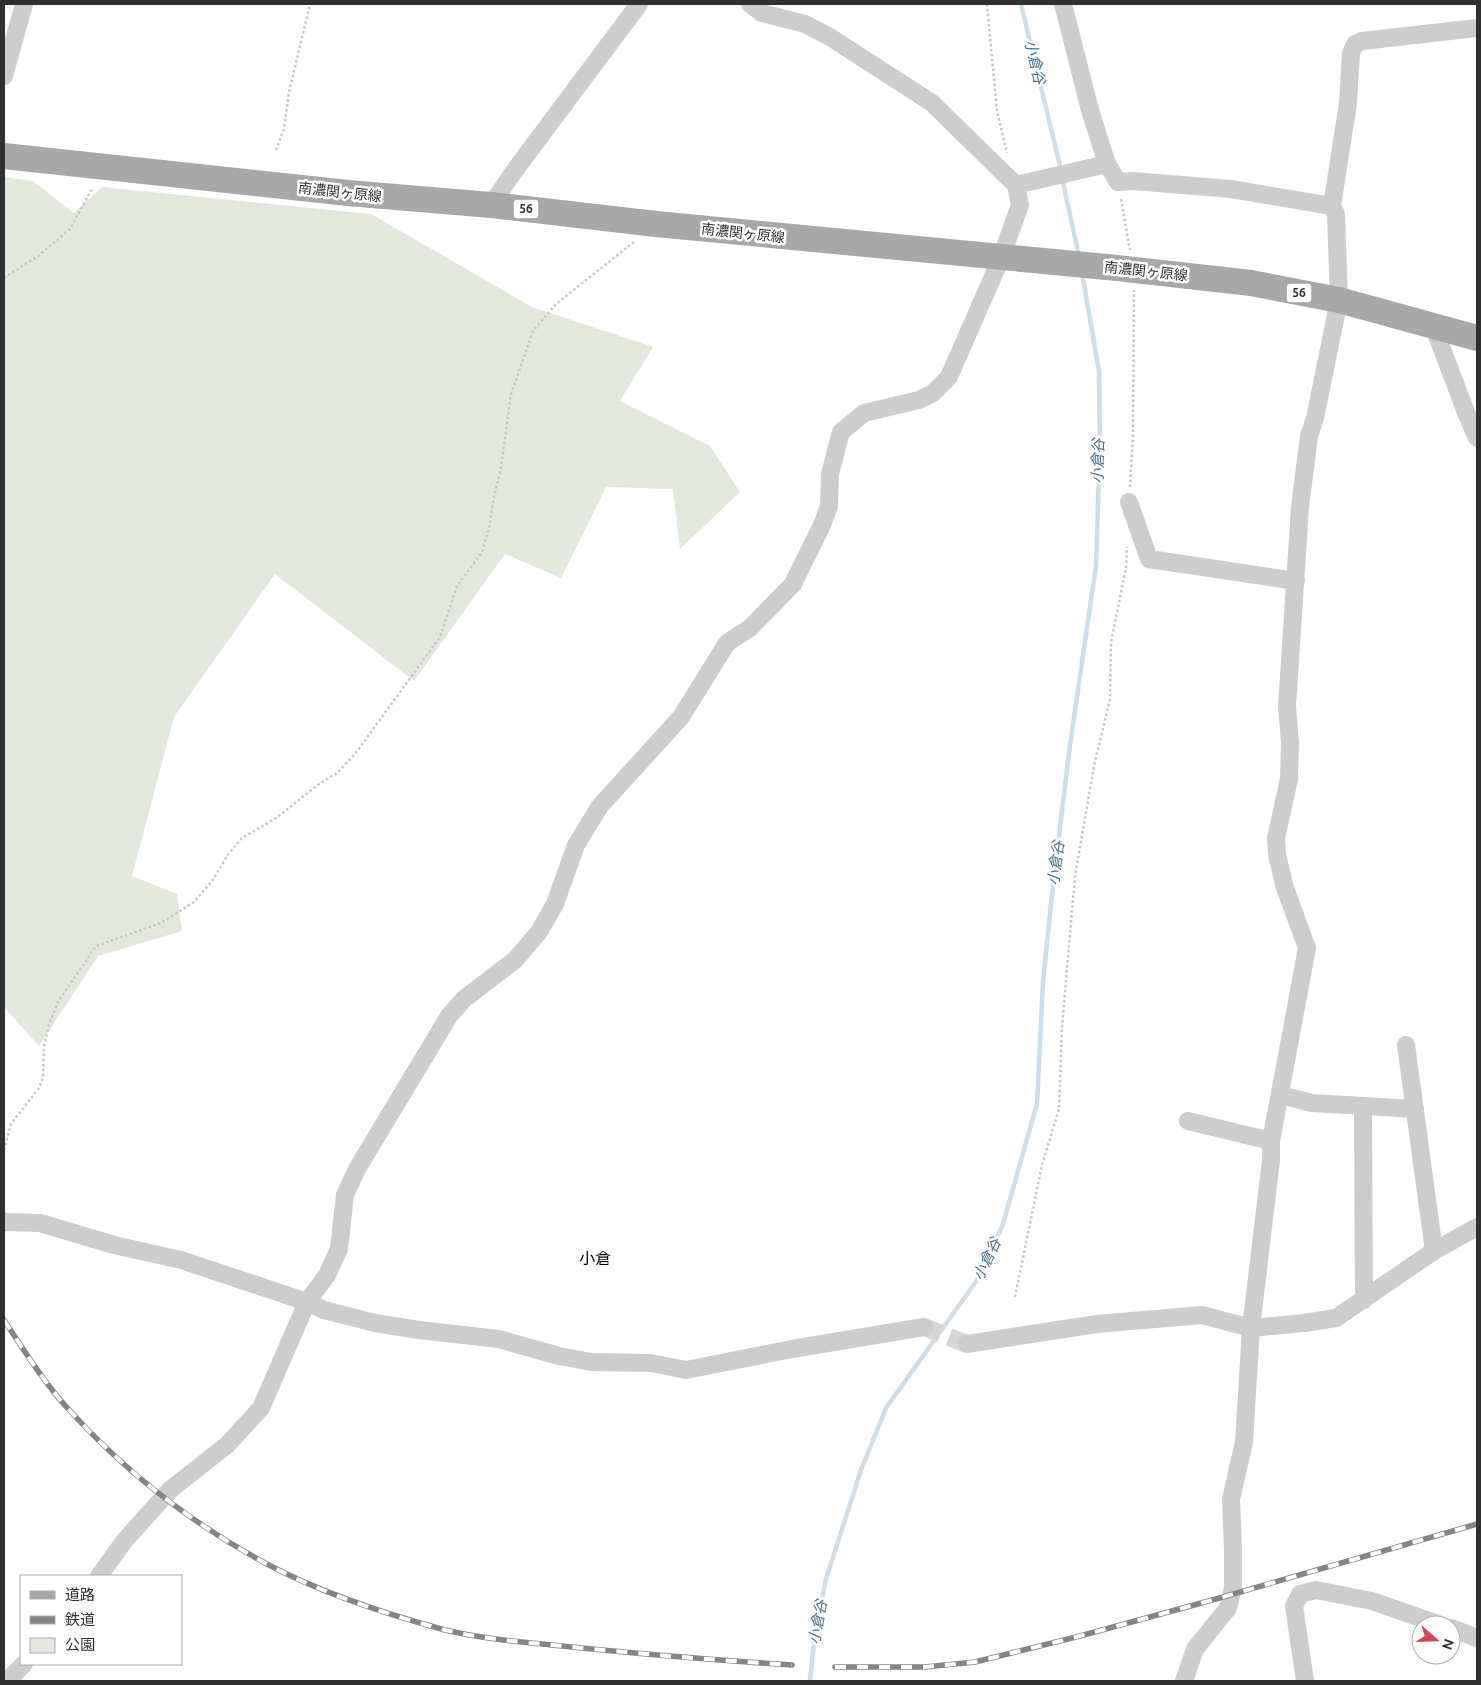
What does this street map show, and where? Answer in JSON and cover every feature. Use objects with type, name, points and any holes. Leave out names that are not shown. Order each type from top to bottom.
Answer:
[{"type":"main road","name":"南濃関ヶ原線","points":[[4,156],[348,193],[491,205],[656,224],[1251,283],[1339,300],[1477,338]]},
{"type":"street","points":[[4,76],[24,4]]},
{"type":"street","points":[[491,205],[639,4]]},
{"type":"street","points":[[99,1575],[125,1540],[171,1489],[227,1445],[261,1408],[307,1302],[327,1275],[339,1249],[345,1195],[357,1169],[449,1016],[464,999],[515,960],[539,932],[555,904],[576,845],[600,806],[681,717],[728,643],[750,628],[793,584],[829,506],[830,474],[841,432],[864,413],[920,400],[933,393],[949,377],[1002,258],[1020,205],[1017,181],[932,103],[830,37],[805,24],[762,13],[750,4]]},
{"type":"street","points":[[1063,4],[1090,110],[1101,165],[1118,182],[1132,181],[1231,189],[1332,206]]},
{"type":"street","points":[[1184,1681],[1195,1648],[1228,1608],[1233,1588],[1231,1499],[1244,1442],[1251,1328],[1271,1160],[1271,1141],[1307,948],[1284,886],[1277,854],[1276,838],[1289,779],[1290,742],[1287,707],[1292,616],[1300,507],[1308,436],[1315,418],[1339,300],[1336,214],[1332,206],[1348,103],[1351,53],[1355,44],[1362,41],[1477,28]]},
{"type":"street","points":[[1017,181],[1101,165]]},
{"type":"street","points":[[1433,325],[1477,438]]},
{"type":"street","points":[[1129,502],[1149,559],[1296,581]]},
{"type":"street","points":[[1406,1045],[1434,1251]]},
{"type":"street","points":[[1281,1095],[1312,1103],[1415,1109]]},
{"type":"street","points":[[1363,1106],[1364,1300]]},
{"type":"street","points":[[1188,1121],[1271,1141]]},
{"type":"street","points":[[4,1222],[40,1223],[114,1245],[181,1260],[307,1302],[324,1310],[375,1323],[499,1339],[559,1356],[591,1362],[651,1363],[686,1370],[924,1326]]},
{"type":"street","points":[[967,1344],[1097,1324],[1202,1315],[1251,1328],[1336,1318],[1434,1251],[1477,1227]]},
{"type":"street","points":[[1305,1681],[1294,1606],[1300,1594],[1316,1590],[1372,1600],[1413,1615]]},
{"type":"street","points":[[1461,1632],[1477,1638]]},
{"type":"street","points":[[7,1681],[23,1665]]},
{"type":"path","points":[[276,150],[284,129],[289,92],[310,4]]},
{"type":"path","points":[[987,4],[997,111],[1009,161],[1017,181]]},
{"type":"path","points":[[4,278],[38,256],[70,229],[104,167]]},
{"type":"path","points":[[1118,182],[1125,269],[1135,321],[1133,435],[1129,502]]},
{"type":"path","points":[[4,1150],[11,1124],[39,1088],[43,1078],[44,1046],[49,1024],[58,1002],[96,946],[161,923],[194,902],[212,881],[229,853],[242,838],[276,818],[319,784],[337,773],[355,754],[440,637],[457,586],[482,552],[500,474],[511,394],[533,331],[556,304],[656,224]]},
{"type":"path","points":[[1015,1297],[1042,1165],[1059,1109],[1062,1027],[1075,876],[1094,766],[1110,699],[1112,642],[1126,568],[1127,540]]},
{"type":"green space","points":[[4,177],[33,181],[74,213],[102,187],[371,214],[532,307],[653,347],[620,401],[710,446],[740,492],[680,549],[673,489],[606,487],[561,578],[505,554],[414,681],[275,574],[174,717],[132,876],[177,894],[182,931],[98,956],[39,1046],[4,1007]]},
{"type":"waterway","name":"小倉谷","points":[[1021,4],[1061,170]]},
{"type":"waterway","name":"小倉谷","points":[[1062,178],[1079,256]]},
{"type":"waterway","name":"小倉谷","points":[[810,1681],[815,1633],[826,1579],[861,1470],[886,1408],[980,1276],[1003,1224],[1037,1104],[1043,982],[1053,885],[1070,745],[1096,566],[1100,443],[1099,371],[1082,273]]},
{"type":"tunnel","points":[[924,1327],[967,1344]]},
{"type":"railway","points":[[4,1320],[36,1368],[62,1401],[138,1477],[213,1532],[288,1575],[354,1602],[445,1630],[474,1636],[620,1652],[792,1665]]},
{"type":"railway","points":[[835,1667],[925,1667],[975,1662],[1216,1599],[1477,1524]]},
{"type":"district","name":"小倉","points":[[595,1258]]}]
